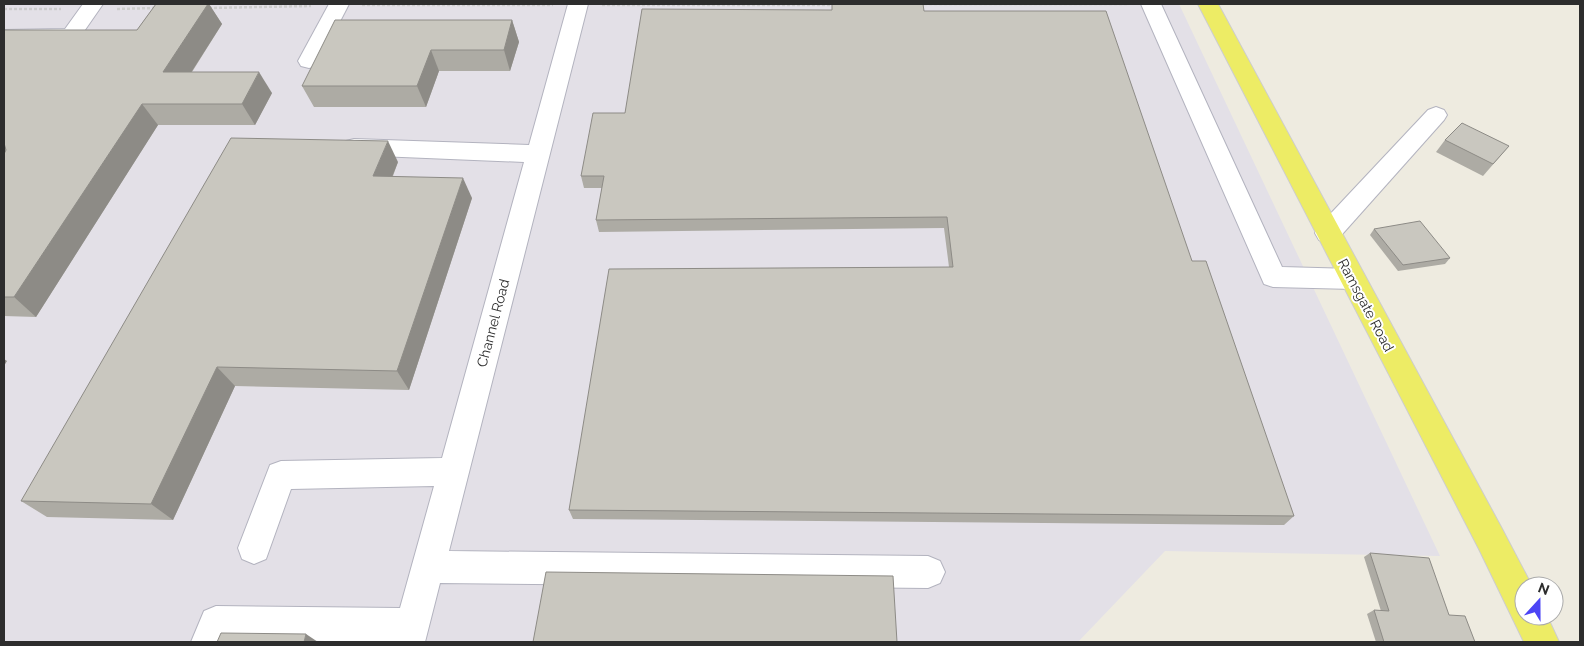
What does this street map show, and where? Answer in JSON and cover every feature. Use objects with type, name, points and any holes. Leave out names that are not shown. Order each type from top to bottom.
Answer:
[{"type":"main road","name":"Ramsgate Road","points":[[1208,4],[1514,586]]},
{"type":"main road","points":[[1534,626],[1542,642]]},
{"type":"street","points":[[4,37],[80,35],[94,4]]},
{"type":"street","points":[[309,61],[339,4]]},
{"type":"street","name":"Channel Road","points":[[410,633],[578,4]]},
{"type":"street","points":[[1151,4],[1273,278],[1352,279]]},
{"type":"street","points":[[1328,233],[1436,115]]},
{"type":"street","points":[[336,146],[538,154]]},
{"type":"street","points":[[254,548],[281,475],[453,472]]},
{"type":"street","points":[[428,567],[928,572]]},
{"type":"street","points":[[208,642],[216,622],[410,633]]},
{"type":"shaded area","points":[[4,4],[1179,4],[1440,556],[1165,551],[1078,642],[4,642]]},
{"type":"building","points":[[156,4],[208,4],[163,72],[259,72],[242,104],[142,104],[14,297],[4,297],[4,154],[6,150],[4,143],[4,30],[137,30]]},
{"type":"building","points":[[832,4],[923,4],[924,11],[1106,11],[1192,261],[1206,261],[1294,516],[569,510],[609,269],[953,267],[947,217],[596,220],[604,176],[581,176],[593,113],[625,113],[642,9],[832,10]]},
{"type":"building","points":[[335,20],[512,20],[504,50],[431,50],[417,86],[302,86]]},
{"type":"building","points":[[1462,123],[1509,146],[1493,164],[1445,140]]},
{"type":"building","points":[[231,138],[388,141],[373,176],[463,178],[397,371],[217,367],[151,504],[21,501]]},
{"type":"building","points":[[1420,221],[1450,258],[1403,265],[1374,229]]},
{"type":"building","points":[[1370,553],[1429,558],[1449,615],[1465,616],[1475,642],[1384,642],[1374,610],[1389,611]]},
{"type":"building","points":[[546,572],[893,576],[897,642],[533,642]]},
{"type":"building","points":[[221,633],[306,634],[304,642],[217,642]]}]
